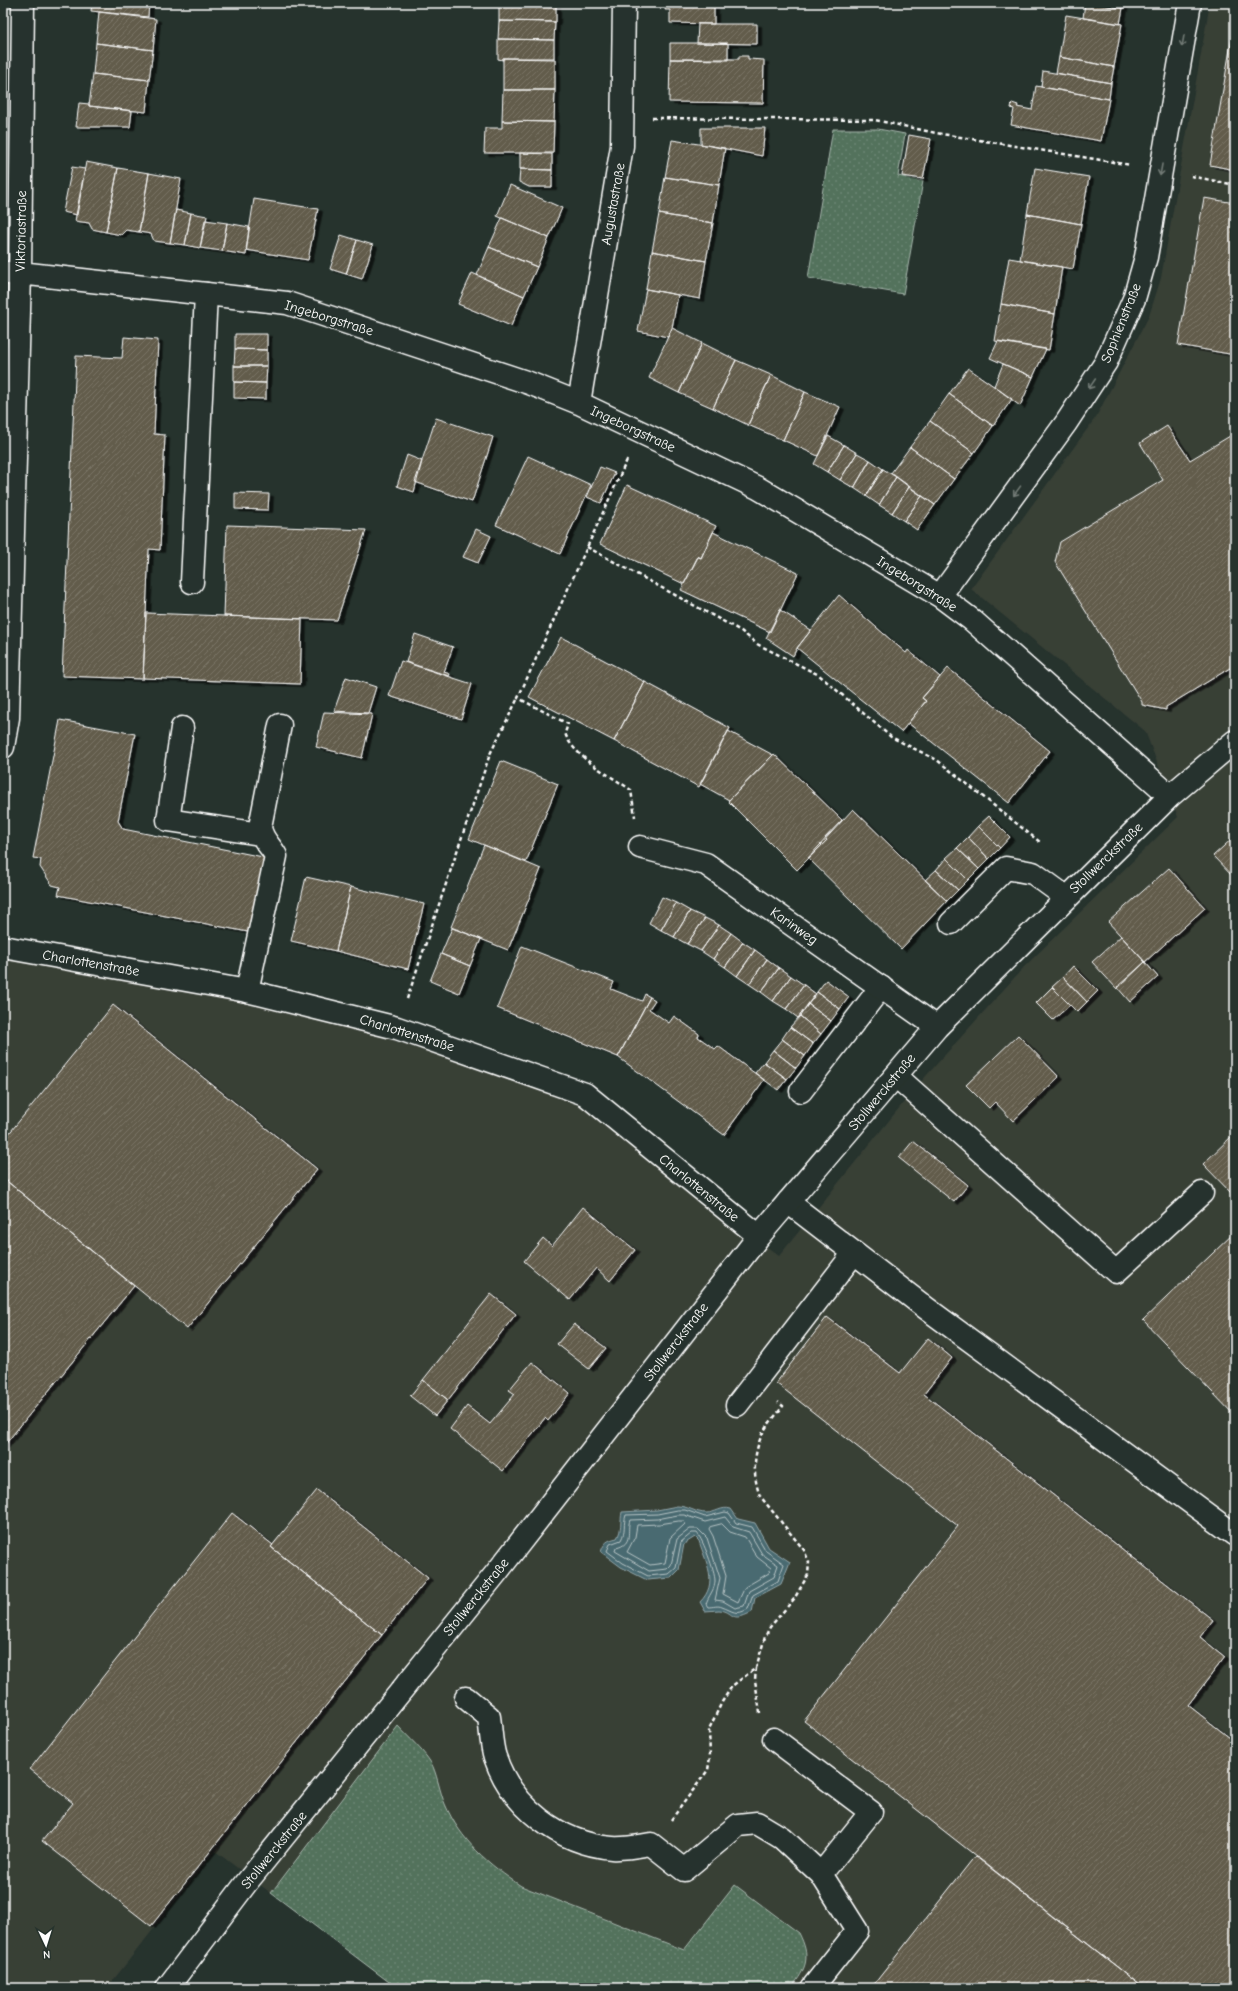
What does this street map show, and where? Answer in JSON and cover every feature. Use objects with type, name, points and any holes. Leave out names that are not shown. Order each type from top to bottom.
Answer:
[{"type":"street","name":"Viktoriastraße","points":[[3,747],[8,718],[12,273],[23,3]]},
{"type":"street","name":"Augustastraße","points":[[579,403],[622,146],[624,118],[624,3]]},
{"type":"street","name":"Sophienstraße","points":[[940,596],[1066,423],[1106,362],[1134,299],[1146,257],[1190,3]]},
{"type":"street","name":"Ingeborgstraße","points":[[12,273],[287,303],[529,383],[579,403],[758,488],[940,596],[972,620],[1170,796]]},
{"type":"street","points":[[192,582],[206,294]]},
{"type":"street","points":[[260,834],[260,827],[280,726]]},
{"type":"street","points":[[182,728],[168,820],[260,834],[273,849],[276,856],[247,991]]},
{"type":"street","name":"Stollwerckstraße","points":[[167,1988],[247,1882],[497,1572],[760,1236],[937,1027],[1066,897],[1170,796],[1235,741]]},
{"type":"street","name":"Karinweg","points":[[640,847],[706,864],[937,1027]]},
{"type":"street","points":[[951,923],[1006,868],[1033,873],[1066,897]]},
{"type":"street","name":"Charlottenstraße","points":[[3,947],[247,991],[397,1028],[585,1094],[760,1236]]},
{"type":"street","points":[[801,1091],[881,987]]},
{"type":"street","points":[[896,1076],[1116,1272],[1202,1193]]},
{"type":"street","points":[[788,1202],[854,1253],[1235,1535]]},
{"type":"street","points":[[737,1405],[854,1253]]},
{"type":"street","points":[[466,1698],[489,1717],[495,1756],[512,1792],[539,1820],[573,1840],[612,1848],[651,1844],[684,1870],[738,1825],[757,1823],[782,1838],[821,1874],[857,1930],[812,1988]]},
{"type":"street","points":[[774,1739],[871,1812],[821,1874]]},
{"type":"path","points":[[624,118],[875,120],[936,133],[1161,170],[1235,185]]},
{"type":"path","points":[[397,1028],[490,754],[518,698],[639,432]]},
{"type":"path","points":[[587,547],[741,631],[757,644],[818,675],[891,737],[937,760],[1042,843]]},
{"type":"path","points":[[518,698],[568,724],[565,733],[569,743],[580,755],[631,790]]},
{"type":"path","points":[[756,1381],[783,1406],[761,1436],[754,1471],[756,1486],[760,1496],[804,1550],[809,1562],[808,1575],[802,1587],[794,1599],[770,1627],[765,1637],[756,1668],[756,1691],[761,1720],[774,1739]]},
{"type":"path","points":[[651,1844],[697,1788],[708,1770],[710,1757],[709,1729],[722,1702],[732,1686],[756,1668]]},
{"type":"shaded area","points":[[1210,3],[1235,3],[1235,1988],[397,1988],[215,1851],[107,1988],[3,1988],[3,955],[309,1013],[578,1100],[779,1256],[917,1086],[1024,967],[1178,817],[1145,731],[971,589],[1096,417],[1149,316],[1161,278]]},
{"type":"green space","points":[[833,129],[878,129],[905,134],[898,176],[923,181],[903,294],[808,278]]},
{"type":"green space","points":[[398,1726],[428,1758],[435,1771],[441,1794],[451,1817],[467,1840],[487,1860],[521,1886],[684,1950],[735,1885],[799,1933],[803,1941],[806,1956],[806,1962],[801,1974],[791,1988],[397,1988],[271,1893]]},
{"type":"water","points":[[677,1506],[706,1513],[727,1508],[731,1509],[738,1519],[755,1523],[769,1548],[790,1562],[781,1584],[755,1598],[752,1612],[736,1617],[728,1612],[719,1610],[705,1611],[700,1602],[706,1595],[710,1580],[705,1557],[699,1541],[695,1537],[684,1544],[679,1570],[671,1578],[647,1580],[621,1567],[601,1552],[607,1542],[617,1538],[619,1535],[622,1512],[657,1510]]},
{"type":"building","points":[[92,3],[149,3],[148,17],[91,11]]},
{"type":"building","points":[[499,3],[556,3],[556,22],[499,21]]},
{"type":"building","points":[[666,3],[714,3],[714,24],[670,23],[670,10],[665,10]]},
{"type":"building","points":[[1085,3],[1123,8],[1120,24],[1083,18]]},
{"type":"building","points":[[1095,3],[1124,3],[1123,8]]},
{"type":"building","points":[[99,12],[156,19],[153,50],[96,43]]},
{"type":"building","points":[[1066,15],[1122,24],[1114,67],[1059,57]]},
{"type":"building","points":[[1235,20],[1235,170],[1210,165]]},
{"type":"building","points":[[499,21],[555,22],[554,40],[498,39]]},
{"type":"building","points":[[698,24],[757,24],[757,44],[697,43]]},
{"type":"building","points":[[498,39],[554,40],[554,58],[498,59]]},
{"type":"building","points":[[96,43],[153,50],[149,80],[93,74]]},
{"type":"building","points":[[670,43],[728,43],[728,60],[670,59]]},
{"type":"building","points":[[739,56],[748,56],[748,59],[764,60],[763,103],[669,102],[670,59],[739,59]]},
{"type":"building","points":[[1059,57],[1114,67],[1111,83],[1056,73]]},
{"type":"building","points":[[503,58],[555,59],[555,90],[503,90]]},
{"type":"building","points":[[1043,71],[1111,83],[1109,99],[1041,87]]},
{"type":"building","points":[[93,74],[149,80],[146,112],[89,106]]},
{"type":"building","points":[[1036,86],[1109,99],[1101,141],[1011,125],[1014,109],[1011,108],[1012,103],[1018,105],[1017,107],[1032,110]]},
{"type":"building","points":[[503,90],[555,90],[554,122],[502,121]]},
{"type":"building","points":[[79,103],[89,104],[89,106],[132,111],[130,127],[76,127]]},
{"type":"building","points":[[502,121],[554,122],[553,153],[484,153],[485,128],[502,128]]},
{"type":"building","points":[[701,128],[765,128],[762,156],[701,144]]},
{"type":"building","points":[[909,135],[931,139],[923,179],[902,176]]},
{"type":"building","points":[[672,140],[725,148],[719,185],[665,177]]},
{"type":"building","points":[[520,153],[552,154],[552,170],[520,169]]},
{"type":"building","points":[[86,162],[118,168],[106,232],[92,229],[89,223],[75,221]]},
{"type":"building","points":[[72,167],[85,169],[77,215],[63,212]]},
{"type":"building","points":[[118,168],[149,173],[139,232],[126,230],[121,235],[106,232]]},
{"type":"building","points":[[1035,168],[1089,177],[1081,224],[1027,214]]},
{"type":"building","points":[[520,169],[552,170],[552,187],[529,187],[519,182]]},
{"type":"building","points":[[149,173],[181,179],[170,243],[154,241],[151,234],[139,232]]},
{"type":"building","points":[[665,177],[719,185],[713,223],[659,214]]},
{"type":"building","points":[[1235,184],[1235,203],[1231,202]]},
{"type":"building","points":[[510,185],[562,208],[549,238],[497,216]]},
{"type":"building","points":[[1204,198],[1235,203],[1235,355],[1178,345]]},
{"type":"building","points":[[254,199],[318,209],[308,260],[246,250]]},
{"type":"building","points":[[176,210],[191,213],[185,245],[170,243]]},
{"type":"building","points":[[191,213],[207,216],[200,248],[185,245]]},
{"type":"building","points":[[659,214],[713,223],[706,261],[652,251]]},
{"type":"building","points":[[1027,214],[1081,224],[1073,269],[1020,260]]},
{"type":"building","points":[[502,218],[549,238],[537,267],[489,247]]},
{"type":"building","points":[[205,220],[227,223],[222,251],[200,248]]},
{"type":"building","points":[[227,223],[249,227],[246,255],[222,251]]},
{"type":"building","points":[[341,235],[357,240],[346,274],[330,269]]},
{"type":"building","points":[[357,240],[373,245],[362,279],[346,274]]},
{"type":"building","points":[[489,247],[537,267],[524,296],[477,275]]},
{"type":"building","points":[[652,251],[706,261],[700,299],[646,289]]},
{"type":"building","points":[[1009,258],[1062,267],[1055,314],[1001,304]]},
{"type":"building","points":[[472,273],[524,296],[511,326],[458,304]]},
{"type":"building","points":[[646,289],[678,295],[672,328],[668,337],[638,331]]},
{"type":"building","points":[[1001,304],[1055,314],[1049,350],[995,341]]},
{"type":"building","points":[[672,328],[702,343],[679,393],[649,378]]},
{"type":"building","points":[[235,334],[267,334],[267,350],[235,349]]},
{"type":"building","points":[[124,337],[158,340],[154,434],[165,435],[160,550],[149,549],[143,679],[62,676],[76,356],[122,358]]},
{"type":"building","points":[[998,341],[1046,349],[1033,377],[990,358]]},
{"type":"building","points":[[702,343],[736,360],[713,408],[679,393]]},
{"type":"building","points":[[235,349],[267,350],[267,366],[234,366]]},
{"type":"building","points":[[736,360],[771,375],[748,425],[713,408]]},
{"type":"building","points":[[1003,364],[1033,377],[1020,406],[994,386]]},
{"type":"building","points":[[234,366],[267,366],[266,383],[234,382]]},
{"type":"building","points":[[968,368],[1012,399],[993,426],[949,394]]},
{"type":"building","points":[[771,375],[805,392],[783,440],[748,425]]},
{"type":"building","points":[[234,382],[266,383],[266,399],[234,398]]},
{"type":"building","points":[[805,392],[840,407],[818,456],[783,440]]},
{"type":"building","points":[[949,394],[993,426],[974,453],[930,421]]},
{"type":"building","points":[[436,418],[493,437],[472,502],[415,482]]},
{"type":"building","points":[[930,421],[974,453],[954,479],[910,447]]},
{"type":"building","points":[[1167,426],[1190,460],[1235,433],[1235,665],[1166,707],[1166,710],[1142,705],[1142,702],[1055,562],[1060,542],[1163,480],[1140,443]]},
{"type":"building","points":[[828,436],[844,445],[827,472],[814,464]]},
{"type":"building","points":[[844,445],[857,453],[840,480],[827,472]]},
{"type":"building","points":[[910,447],[954,479],[935,505],[891,473]]},
{"type":"building","points":[[857,453],[870,460],[854,488],[840,480]]},
{"type":"building","points":[[407,455],[422,461],[414,492],[397,486]]},
{"type":"building","points":[[528,456],[591,485],[560,554],[496,525]]},
{"type":"building","points":[[870,460],[883,469],[866,496],[854,488]]},
{"type":"building","points":[[600,467],[615,473],[601,503],[587,497]]},
{"type":"building","points":[[883,469],[896,477],[879,505],[866,496]]},
{"type":"building","points":[[896,477],[909,487],[892,513],[879,505]]},
{"type":"building","points":[[627,485],[716,526],[701,558],[698,556],[684,584],[600,544]]},
{"type":"building","points":[[909,487],[922,496],[904,521],[892,513]]},
{"type":"building","points":[[235,493],[269,494],[268,510],[235,509]]},
{"type":"building","points":[[922,496],[935,505],[917,530],[904,521]]},
{"type":"building","points":[[227,525],[366,530],[337,620],[224,616]]},
{"type":"building","points":[[476,529],[491,536],[478,563],[463,557]]},
{"type":"building","points":[[713,532],[798,573],[770,632],[681,590],[698,557],[701,558]]},
{"type":"building","points":[[839,595],[906,653],[908,650],[940,677],[922,698],[926,701],[901,732],[797,648]]},
{"type":"building","points":[[780,610],[811,630],[797,648],[793,656],[766,638]]},
{"type":"building","points":[[146,613],[302,619],[300,684],[143,678]]},
{"type":"building","points":[[415,634],[453,647],[444,672],[450,674],[449,676],[406,662]]},
{"type":"building","points":[[561,637],[645,682],[614,741],[529,697]]},
{"type":"building","points":[[401,661],[472,684],[461,719],[389,696]]},
{"type":"building","points":[[948,668],[1050,751],[1009,803],[908,723],[926,701],[922,698]]},
{"type":"building","points":[[346,677],[376,687],[368,713],[334,711]]},
{"type":"building","points":[[645,682],[730,728],[699,787],[614,741]]},
{"type":"building","points":[[324,712],[372,714],[362,758],[316,747]]},
{"type":"building","points":[[60,720],[135,734],[118,821],[123,829],[268,858],[253,933],[58,895],[60,887],[52,885],[40,867],[41,859],[33,858]]},
{"type":"building","points":[[728,731],[773,755],[729,800],[700,784]]},
{"type":"building","points":[[774,754],[842,820],[825,838],[827,840],[797,870],[728,801]]},
{"type":"building","points":[[501,761],[558,784],[526,862],[469,839]]},
{"type":"building","points":[[853,809],[947,901],[901,949],[808,858]]},
{"type":"building","points":[[989,816],[1010,837],[1000,848],[978,826]]},
{"type":"building","points":[[978,826],[1000,848],[989,859],[968,837]]},
{"type":"building","points":[[1235,836],[1235,879],[1213,856]]},
{"type":"building","points":[[968,837],[989,859],[979,869],[957,848]]},
{"type":"building","points":[[484,845],[541,869],[508,950],[451,927]]},
{"type":"building","points":[[957,848],[979,869],[968,880],[946,858]]},
{"type":"building","points":[[946,858],[968,880],[958,890],[936,870]]},
{"type":"building","points":[[1169,868],[1205,908],[1145,962],[1108,922]]},
{"type":"building","points":[[936,870],[958,890],[947,901],[925,880]]},
{"type":"building","points":[[306,877],[351,887],[336,951],[291,941]]},
{"type":"building","points":[[351,887],[424,904],[408,969],[336,951]]},
{"type":"building","points":[[662,897],[676,903],[661,930],[649,923]]},
{"type":"building","points":[[676,903],[690,911],[674,937],[661,930]]},
{"type":"building","points":[[690,911],[705,918],[687,944],[674,937]]},
{"type":"building","points":[[705,918],[719,925],[701,951],[687,944]]},
{"type":"building","points":[[719,925],[731,933],[713,959],[701,951]]},
{"type":"building","points":[[452,928],[481,939],[470,966],[441,954]]},
{"type":"building","points":[[731,933],[743,942],[725,967],[713,959]]},
{"type":"building","points":[[1121,936],[1145,962],[1117,989],[1092,962]]},
{"type":"building","points":[[743,942],[755,950],[737,976],[725,967]]},
{"type":"building","points":[[522,946],[614,982],[611,989],[642,1001],[645,994],[650,997],[618,1057],[497,1008]]},
{"type":"building","points":[[755,950],[767,959],[749,984],[737,976]]},
{"type":"building","points":[[441,954],[470,966],[459,993],[430,981]]},
{"type":"building","points":[[767,959],[779,968],[761,992],[749,984]]},
{"type":"building","points":[[1145,962],[1158,977],[1130,1002],[1117,987]]},
{"type":"building","points":[[1073,966],[1098,991],[1087,1002],[1063,977]]},
{"type":"building","points":[[779,968],[791,976],[773,1001],[761,992]]},
{"type":"building","points":[[791,976],[804,985],[786,1009],[773,1001]]},
{"type":"building","points":[[1063,977],[1087,1002],[1077,1012],[1052,987]]},
{"type":"building","points":[[826,980],[849,997],[840,1009],[817,992]]},
{"type":"building","points":[[804,985],[816,994],[798,1018],[786,1009]]},
{"type":"building","points":[[1052,987],[1070,1005],[1053,1020],[1036,1003]]},
{"type":"building","points":[[817,992],[840,1009],[831,1021],[808,1004]]},
{"type":"building","points":[[650,997],[655,1000],[649,1009],[669,1023],[674,1016],[699,1034],[698,1037],[715,1049],[718,1046],[764,1080],[724,1135],[618,1057]]},
{"type":"building","points":[[808,1004],[831,1021],[821,1034],[800,1016]]},
{"type":"building","points":[[113,1005],[317,1169],[187,1329],[3,1178],[3,1141]]},
{"type":"building","points":[[800,1016],[821,1034],[813,1044],[790,1027]]},
{"type":"building","points":[[790,1027],[813,1044],[805,1056],[782,1039]]},
{"type":"building","points":[[1018,1035],[1059,1077],[1013,1121],[995,1102],[989,1108],[966,1085]]},
{"type":"building","points":[[782,1039],[805,1056],[796,1068],[773,1050]]},
{"type":"building","points":[[773,1050],[796,1068],[787,1079],[764,1062]]},
{"type":"building","points":[[764,1062],[787,1079],[778,1090],[755,1073]]},
{"type":"building","points":[[1234,1134],[1235,1135],[1235,1197],[1203,1164]]},
{"type":"building","points":[[913,1141],[968,1185],[954,1202],[899,1158]]},
{"type":"building","points":[[3,1178],[134,1286],[3,1447]]},
{"type":"building","points":[[583,1207],[635,1250],[610,1281],[596,1268],[570,1300],[524,1261],[543,1238],[552,1246]]},
{"type":"building","points":[[1235,1232],[1235,1416],[1143,1320]]},
{"type":"building","points":[[491,1294],[516,1314],[448,1400],[423,1380]]},
{"type":"building","points":[[827,1317],[900,1373],[928,1338],[952,1358],[924,1394],[1213,1620],[1200,1637],[1225,1657],[1188,1705],[1235,1742],[1235,1988],[1144,1988],[804,1721],[958,1526],[776,1383]]},
{"type":"building","points":[[574,1324],[606,1348],[589,1369],[557,1344]]},
{"type":"building","points":[[532,1362],[570,1393],[548,1421],[545,1418],[503,1471],[450,1429],[467,1406],[490,1424],[515,1394],[509,1390]]},
{"type":"building","points":[[423,1380],[448,1400],[435,1416],[410,1396]]},
{"type":"building","points":[[317,1490],[428,1578],[382,1635],[271,1547]]},
{"type":"building","points":[[232,1513],[273,1545],[271,1547],[382,1635],[151,1926],[42,1841],[73,1803],[30,1769]]},
{"type":"building","points":[[975,1856],[1144,1988],[871,1988]]}]
